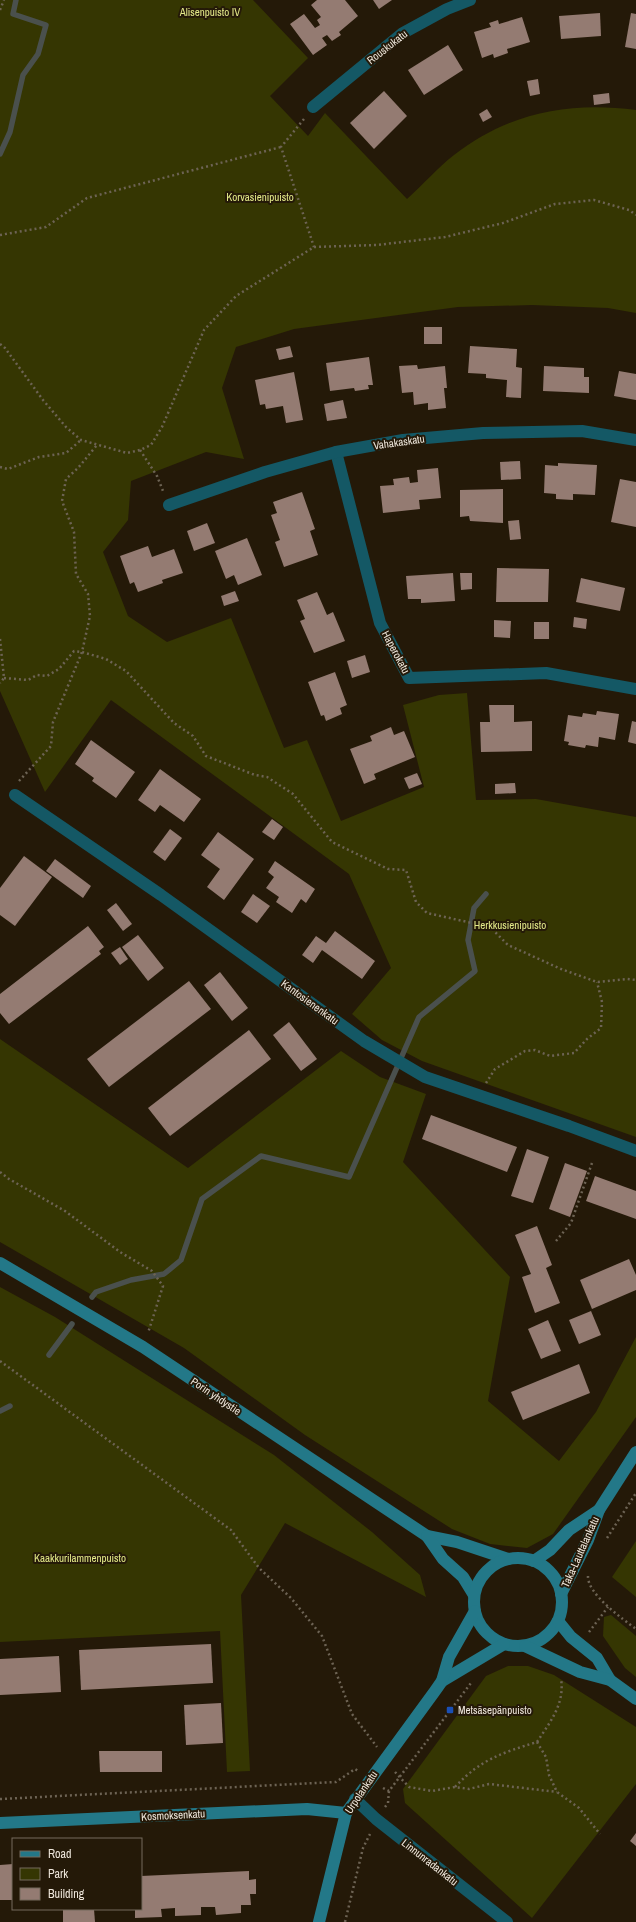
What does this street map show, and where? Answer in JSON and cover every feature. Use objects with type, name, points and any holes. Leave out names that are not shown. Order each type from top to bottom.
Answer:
[{"type":"main road","name":"Porin yhdystie","points":[[0,1263],[143,1347],[428,1536],[457,1542],[508,1559]]},
{"type":"main road","name":"Taka-Lauttalankatu","points":[[561,1594],[588,1540],[599,1510],[636,1452]]},
{"type":"main road","name":"Taka-Lauttalankatu","points":[[534,1561],[550,1550],[569,1530],[599,1510]]},
{"type":"main road","name":"Porin yhdystie","points":[[428,1536],[443,1559],[463,1577],[474,1595]]},
{"type":"main road","points":[[525,1646],[540,1640],[549,1633],[558,1621],[562,1608],[561,1594],[553,1575],[546,1568],[534,1561],[522,1558],[508,1559],[497,1563],[487,1570],[480,1579],[474,1595],[474,1611],[477,1619],[485,1631],[504,1644],[525,1646],[580,1672],[610,1680],[636,1699]]},
{"type":"main road","name":"Urpolankatu","points":[[319,1922],[346,1813],[442,1681],[449,1657],[474,1611]]},
{"type":"main road","points":[[558,1621],[570,1637],[597,1658],[610,1680]]},
{"type":"main road","name":"Urpolankatu","points":[[442,1681],[504,1644]]},
{"type":"main road","name":"Kosmoksenkatu","points":[[0,1823],[307,1809],[346,1813]]},
{"type":"street","name":"Rouskukatu","points":[[313,107],[403,33],[447,9],[470,0]]},
{"type":"street","name":"Vahakaskatu","points":[[169,505],[266,472],[336,452],[402,440],[483,433],[582,431],[636,440]]},
{"type":"street","name":"Haperokatu","points":[[336,452],[380,623],[409,678],[546,673],[636,689]]},
{"type":"street","name":"Kantosienenkatu","points":[[15,795],[161,895],[364,1041],[425,1077],[636,1151]]},
{"type":"street","name":"Linnunradankatu","points":[[355,1799],[376,1819],[507,1922]]},
{"type":"path","points":[[0,10],[4,0]]},
{"type":"path","points":[[0,235],[46,227],[87,198],[281,147],[313,107]]},
{"type":"path","points":[[281,147],[314,247]]},
{"type":"path","points":[[0,344],[5,348],[43,400],[66,427],[81,440],[97,446],[127,453],[140,450],[151,445],[162,427],[204,330],[236,296],[314,247],[377,245],[445,237],[503,223],[555,204],[594,200],[629,210],[636,215]]},
{"type":"path","points":[[0,467],[8,469],[40,457],[66,453],[81,440]]},
{"type":"path","points":[[18,781],[51,746],[53,722],[82,652],[90,616],[88,594],[76,574],[74,532],[62,501],[66,479],[78,468],[97,446]]},
{"type":"path","points":[[140,450],[157,476],[169,505]]},
{"type":"path","points":[[0,639],[4,678],[0,683]]},
{"type":"path","points":[[4,678],[28,680],[37,675],[47,676],[59,669],[74,651],[106,659],[126,671],[174,723],[193,736],[206,756],[256,775],[267,777],[293,794],[332,842],[388,869],[406,870],[416,902],[427,913],[490,927],[508,945],[561,969],[597,982],[627,979],[636,980]]},
{"type":"path","points":[[478,1095],[495,1069],[525,1051],[535,1050],[550,1056],[574,1053],[587,1039],[601,1028],[602,1002],[597,982]]},
{"type":"path","points":[[556,1241],[571,1223],[592,1163]]},
{"type":"path","points":[[0,1172],[9,1179],[64,1211],[120,1252],[152,1272],[163,1286],[143,1347]]},
{"type":"path","points":[[0,1361],[231,1530],[259,1568],[291,1598],[322,1636],[352,1714],[399,1777],[409,1787],[432,1791],[455,1787],[469,1790],[489,1784],[557,1792]]},
{"type":"path","points":[[605,1542],[636,1493]]},
{"type":"path","points":[[589,1569],[588,1580],[591,1588],[608,1607],[636,1629]]},
{"type":"path","points":[[455,1787],[469,1772],[499,1754],[538,1742],[558,1709],[562,1686],[560,1672]]},
{"type":"path","points":[[345,1922],[364,1848],[376,1819],[388,1803],[389,1791],[474,1678]]},
{"type":"path","points":[[538,1742],[546,1758],[549,1775],[557,1792],[579,1808],[600,1834]]},
{"type":"path","points":[[0,1798],[336,1782],[355,1769],[369,1780],[389,1791]]},
{"type":"green space","name":"Herkkusienipuisto","points":[[0,0],[253,0],[308,58],[270,96],[308,136],[325,113],[407,199],[454,155],[496,129],[518,120],[540,113],[563,109],[587,107],[636,110],[636,313],[608,308],[532,305],[458,307],[294,329],[236,347],[222,388],[244,459],[206,452],[131,481],[128,520],[103,552],[128,616],[167,642],[231,618],[284,748],[307,740],[341,821],[424,787],[403,705],[439,695],[467,693],[476,800],[536,799],[636,817],[636,1137],[422,1061],[382,1040],[352,1014],[391,968],[349,874],[111,700],[45,792],[0,691]]},
{"type":"green space","points":[[0,1039],[188,1168],[341,1051],[380,1077],[426,1094],[403,1162],[510,1277],[488,1401],[559,1461],[596,1412],[636,1337],[636,1417],[553,1534],[527,1548],[490,1544],[452,1529],[305,1435],[184,1348],[0,1242]]},
{"type":"green space","name":"Kaakkurilammenpuisto","points":[[0,1287],[55,1317],[274,1455],[372,1532],[420,1575],[426,1597],[285,1523],[241,1595],[250,1771],[227,1772],[220,1631],[0,1642]]},
{"type":"green space","points":[[636,1541],[636,1597],[612,1577]]},
{"type":"green space","points":[[611,1615],[636,1636],[636,1677],[625,1668],[603,1636],[604,1617]]},
{"type":"green space","points":[[508,1666],[528,1666],[554,1675],[636,1727],[636,1784],[532,1918],[405,1803],[403,1789],[486,1676]]},
{"type":"building","points":[[317,0],[345,0],[358,16],[339,32],[341,35],[332,41],[327,35],[322,38],[327,45],[313,55],[290,24],[304,14],[315,28],[320,25],[317,20],[321,17],[311,5]]},
{"type":"building","points":[[373,0],[392,0],[379,9]]},
{"type":"building","points":[[600,13],[601,36],[561,39],[559,16]]},
{"type":"building","points":[[631,13],[636,14],[636,49],[625,47]]},
{"type":"building","points":[[522,17],[530,42],[507,49],[508,53],[494,58],[493,54],[482,58],[474,32],[491,27],[489,23],[498,20],[499,24]]},
{"type":"building","points":[[448,45],[463,70],[424,95],[408,70]]},
{"type":"building","points":[[538,79],[540,94],[530,96],[527,81]]},
{"type":"building","points":[[384,91],[407,116],[374,149],[350,123]]},
{"type":"building","points":[[609,93],[610,103],[594,105],[593,95]]},
{"type":"building","points":[[487,109],[492,117],[483,122],[479,114]]},
{"type":"building","points":[[424,327],[442,327],[442,344],[424,344]]},
{"type":"building","points":[[290,346],[293,357],[279,360],[276,349]]},
{"type":"building","points":[[470,346],[517,349],[516,367],[522,368],[521,398],[506,397],[507,380],[486,378],[486,374],[468,373]]},
{"type":"building","points":[[369,357],[373,385],[368,385],[369,389],[355,391],[354,388],[330,391],[326,363]]},
{"type":"building","points":[[417,365],[418,369],[445,366],[447,388],[444,388],[446,408],[428,410],[428,403],[414,405],[413,392],[402,393],[399,366]]},
{"type":"building","points":[[544,366],[584,368],[584,377],[589,377],[589,393],[543,391]]},
{"type":"building","points":[[619,371],[636,374],[636,400],[614,396]]},
{"type":"building","points":[[294,372],[303,420],[286,423],[283,406],[266,409],[265,404],[260,405],[255,380]]},
{"type":"building","points":[[343,400],[347,418],[327,421],[324,404]]},
{"type":"building","points":[[520,461],[521,479],[501,480],[500,462]]},
{"type":"building","points":[[558,463],[597,465],[595,495],[573,494],[573,500],[556,499],[556,494],[544,493],[545,465],[558,466]]},
{"type":"building","points":[[438,468],[441,498],[419,500],[420,509],[383,513],[380,486],[394,485],[393,479],[409,477],[410,483],[418,482],[417,470]]},
{"type":"building","points":[[620,479],[636,482],[636,527],[611,522]]},
{"type":"building","points":[[503,489],[503,523],[470,521],[469,516],[460,517],[460,490]]},
{"type":"building","points":[[302,492],[315,529],[310,531],[318,555],[284,567],[275,542],[280,540],[271,515],[277,513],[273,502]]},
{"type":"building","points":[[519,520],[521,539],[510,540],[508,521]]},
{"type":"building","points":[[207,523],[215,543],[194,551],[187,531]]},
{"type":"building","points":[[247,538],[262,575],[238,585],[234,575],[226,579],[215,551]]},
{"type":"building","points":[[148,546],[152,557],[174,549],[183,573],[162,580],[163,583],[138,592],[134,582],[130,584],[120,556]]},
{"type":"building","points":[[497,568],[549,569],[548,602],[496,602]]},
{"type":"building","points":[[453,573],[455,601],[421,603],[421,599],[408,599],[406,576]]},
{"type":"building","points":[[460,573],[472,573],[472,589],[461,590]]},
{"type":"building","points":[[581,578],[625,588],[620,611],[576,602]]},
{"type":"building","points":[[235,591],[239,601],[224,606],[221,596]]},
{"type":"building","points":[[317,592],[327,615],[333,612],[345,641],[314,653],[300,621],[305,619],[297,600]]},
{"type":"building","points":[[574,617],[587,619],[586,629],[573,627]]},
{"type":"building","points":[[494,620],[511,621],[510,638],[494,637]]},
{"type":"building","points":[[534,622],[549,622],[549,639],[534,639]]},
{"type":"building","points":[[365,655],[370,672],[352,678],[347,661]]},
{"type":"building","points":[[335,672],[347,705],[340,708],[342,714],[326,721],[324,715],[321,716],[308,682]]},
{"type":"building","points":[[489,705],[514,705],[514,722],[532,721],[532,751],[481,752],[480,722],[490,722]]},
{"type":"building","points":[[597,711],[619,714],[615,740],[599,737],[598,747],[586,745],[585,748],[568,745],[569,742],[564,741],[568,715],[582,717],[583,713],[596,715]]},
{"type":"building","points":[[632,721],[636,722],[636,744],[628,742]]},
{"type":"building","points":[[391,727],[394,735],[404,731],[415,757],[374,774],[376,779],[364,784],[350,749],[372,741],[370,736]]},
{"type":"building","points":[[91,740],[135,772],[116,798],[92,781],[94,778],[75,764]]},
{"type":"building","points":[[160,769],[201,799],[184,822],[160,805],[155,812],[138,800]]},
{"type":"building","points":[[417,773],[422,784],[409,789],[404,778]]},
{"type":"building","points":[[515,783],[516,793],[495,794],[495,784]]},
{"type":"building","points":[[272,819],[283,827],[274,840],[262,832]]},
{"type":"building","points":[[170,829],[182,838],[165,861],[153,852]]},
{"type":"building","points":[[218,832],[254,859],[224,900],[207,887],[220,869],[201,855]]},
{"type":"building","points":[[24,856],[52,877],[15,926],[0,915],[0,888]]},
{"type":"building","points":[[55,859],[91,886],[83,898],[46,871]]},
{"type":"building","points":[[275,861],[315,889],[306,903],[301,899],[292,913],[276,902],[279,897],[266,888],[274,877],[268,872]]},
{"type":"building","points":[[253,894],[270,906],[257,923],[241,912]]},
{"type":"building","points":[[116,903],[132,924],[123,931],[107,910]]},
{"type":"building","points":[[88,926],[104,947],[99,951],[101,954],[9,1024],[0,1013],[0,994]]},
{"type":"building","points":[[335,931],[375,961],[362,979],[322,950],[313,963],[302,955],[316,936],[326,943]]},
{"type":"building","points":[[138,935],[164,968],[148,981],[122,947]]},
{"type":"building","points":[[120,947],[128,959],[120,965],[111,953]]},
{"type":"building","points":[[220,972],[248,1008],[232,1021],[204,985]]},
{"type":"building","points":[[189,981],[211,1009],[109,1087],[87,1059]]},
{"type":"building","points":[[289,1022],[317,1059],[301,1071],[273,1035]]},
{"type":"building","points":[[249,1030],[271,1059],[170,1136],[148,1108]]},
{"type":"building","points":[[431,1115],[517,1147],[507,1172],[422,1139]]},
{"type":"building","points":[[527,1149],[549,1157],[533,1203],[511,1196]]},
{"type":"building","points":[[565,1163],[587,1171],[570,1217],[549,1209]]},
{"type":"building","points":[[595,1176],[636,1191],[636,1219],[586,1201]]},
{"type":"building","points":[[537,1226],[552,1265],[546,1268],[560,1303],[535,1313],[522,1277],[531,1274],[515,1235]]},
{"type":"building","points":[[629,1259],[636,1275],[636,1290],[592,1309],[580,1280]]},
{"type":"building","points":[[591,1311],[601,1335],[579,1344],[569,1320]]},
{"type":"building","points":[[548,1320],[561,1351],[541,1359],[528,1329]]},
{"type":"building","points":[[579,1364],[590,1393],[523,1420],[511,1392]]},
{"type":"building","points":[[211,1644],[213,1683],[81,1690],[79,1650]]},
{"type":"building","points":[[59,1656],[61,1692],[0,1695],[0,1659]]},
{"type":"building","points":[[221,1703],[223,1743],[186,1745],[184,1705]]},
{"type":"building","points":[[99,1751],[162,1751],[162,1772],[100,1772]]},
{"type":"building","points":[[636,1833],[636,1846],[630,1841]]},
{"type":"building","points":[[12,1864],[12,1900],[0,1900],[0,1865]]},
{"type":"building","points":[[249,1871],[249,1880],[256,1879],[256,1894],[250,1894],[251,1905],[241,1905],[241,1913],[216,1915],[215,1907],[201,1907],[201,1915],[175,1916],[175,1908],[161,1909],[162,1917],[135,1918],[135,1910],[142,1910],[142,1876]]},
{"type":"building","points":[[63,1910],[94,1910],[95,1922],[63,1922]]},
{"type":"waterway","points":[[0,154],[10,132],[23,75],[38,54],[46,25],[13,14],[16,0]]},
{"type":"waterway","points":[[92,1297],[96,1292],[131,1280],[164,1274],[181,1260],[202,1199],[261,1156],[349,1177],[419,1017],[475,971],[468,940],[474,908],[486,894]]},
{"type":"waterway","points":[[49,1355],[72,1324]]},
{"type":"waterway","points":[[0,1411],[10,1406]]},
{"type":"place","name":"Metsäsepänpuisto","points":[[450,1710]]},
{"type":"park label","name":"Alisenpuisto IV","points":[[210,12]]},
{"type":"park label","name":"Korvasienipuisto","points":[[260,197]]}]
